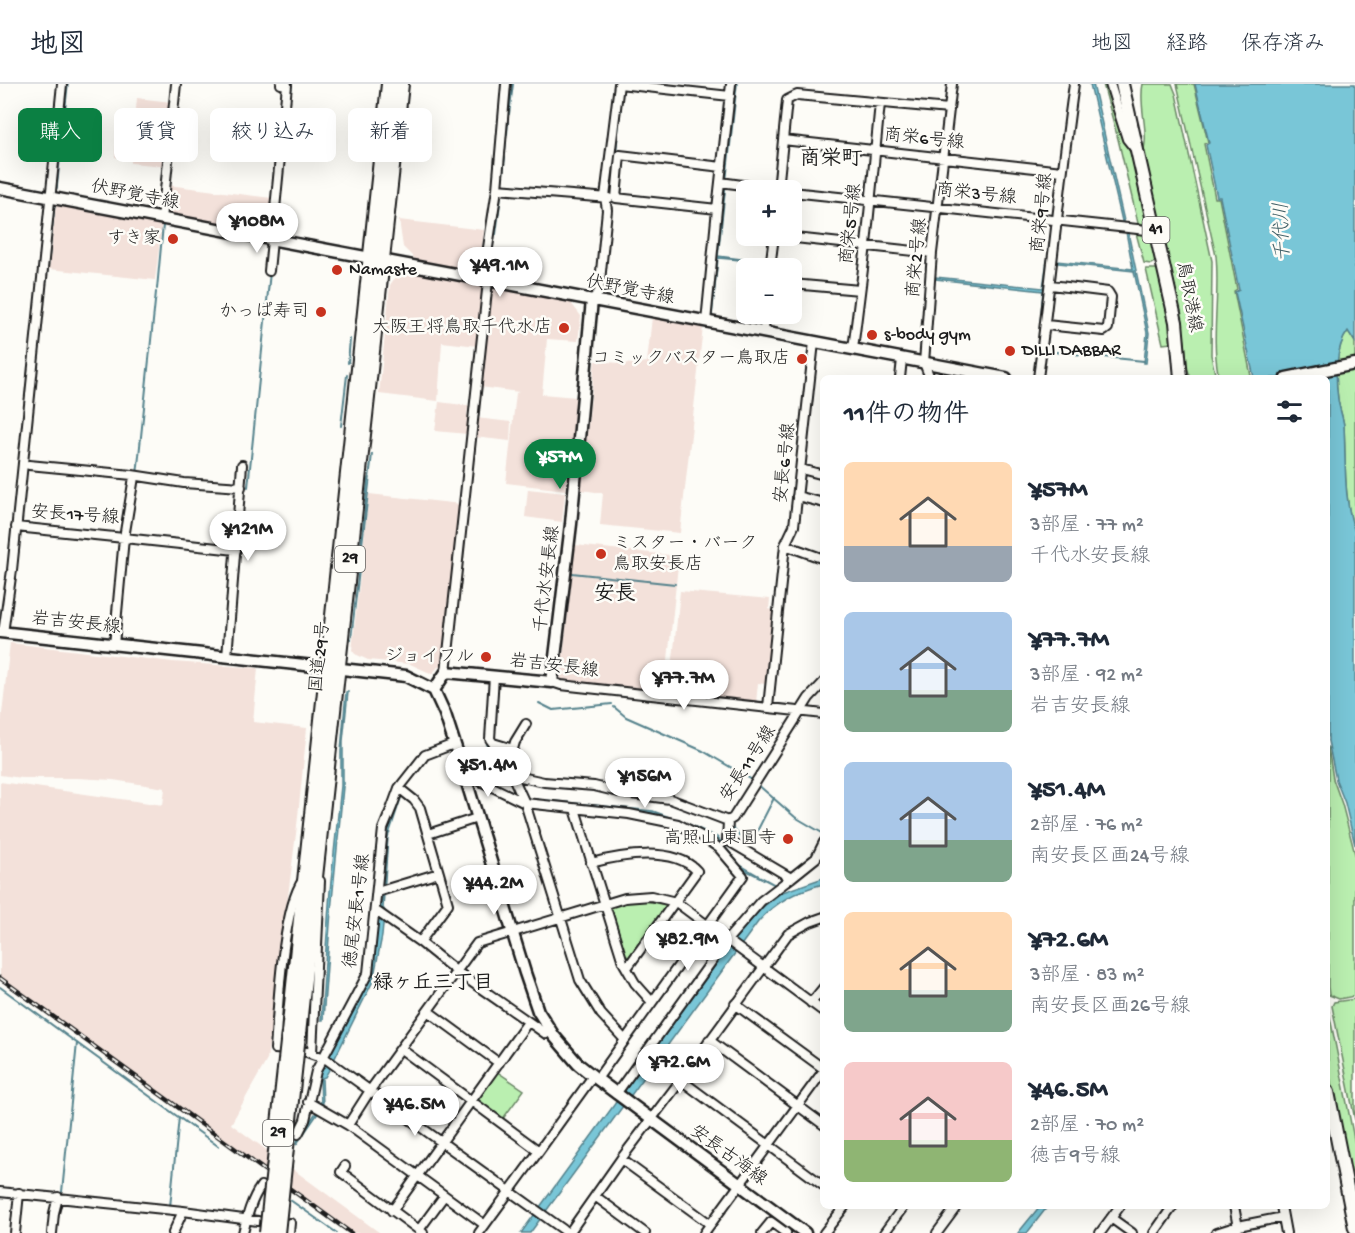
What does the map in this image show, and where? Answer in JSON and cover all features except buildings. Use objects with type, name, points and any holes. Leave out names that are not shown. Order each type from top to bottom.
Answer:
[{"type":"highway","name":"国道29号","points":[[277,1233],[305,877],[332,668],[376,259],[389,84]]},
{"type":"highway","name":"国道29号","points":[[376,259],[401,84]]},
{"type":"highway","name":"国道29号","points":[[267,1233],[318,853],[332,668]]},
{"type":"main road","name":"鳥取港線","points":[[1122,84],[1178,329],[1181,375]]},
{"type":"main road","points":[[1330,1102],[1355,1228]]},
{"type":"street","points":[[2,633],[16,526],[62,84]]},
{"type":"street","points":[[162,219],[176,84]]},
{"type":"street","points":[[269,271],[287,85],[281,84]]},
{"type":"street","points":[[506,84],[446,672],[434,690],[445,714],[538,1011],[554,1036],[578,1064],[617,1095],[727,940],[760,901],[820,858]]},
{"type":"street","points":[[592,300],[599,292],[610,154],[619,84],[730,96]]},
{"type":"street","points":[[706,322],[731,84]]},
{"type":"street","name":"商栄2号線","points":[[924,363],[933,253],[952,84]]},
{"type":"street","name":"商栄9号線","points":[[1039,375],[1044,346],[1056,220],[1074,84]]},
{"type":"street","points":[[1110,84],[1127,139],[1138,154]]},
{"type":"street","points":[[780,180],[787,100],[797,94],[949,109]]},
{"type":"street","name":"商栄5号線","points":[[853,349],[880,103]]},
{"type":"street","name":"商栄6号線","points":[[783,140],[1062,171]]},
{"type":"street","points":[[610,154],[722,166]]},
{"type":"street","points":[[616,198],[620,155]]},
{"type":"street","points":[[720,182],[736,184]]},
{"type":"street","name":"伏野覚寺線","points":[[0,188],[990,375]]},
{"type":"street","points":[[497,189],[606,197],[717,209]]},
{"type":"street","name":"商栄3号線","points":[[802,193],[1156,231]]},
{"type":"street","points":[[802,239],[933,253]]},
{"type":"street","points":[[802,285],[860,290]]},
{"type":"street","points":[[1046,325],[1104,331],[1108,328],[1111,297],[1107,292],[1051,285]]},
{"type":"street","name":"千代水安長線","points":[[552,682],[571,524],[592,300]]},
{"type":"street","points":[[764,324],[764,333]]},
{"type":"street","name":"安長6号線","points":[[768,707],[785,545],[794,526],[814,342]]},
{"type":"street","points":[[900,375],[902,359]]},
{"type":"street","points":[[924,363],[929,375]]},
{"type":"street","points":[[1301,375],[1355,364]]},
{"type":"street","points":[[29,465],[241,487]]},
{"type":"street","points":[[227,657],[242,465]]},
{"type":"street","points":[[801,469],[820,474]]},
{"type":"street","name":"安長17号線","points":[[16,526],[124,538],[134,477]]},
{"type":"street","points":[[797,496],[820,502]]},
{"type":"street","points":[[114,645],[124,538],[236,550]]},
{"type":"street","points":[[785,545],[820,557]]},
{"type":"street","name":"岩吉安長線","points":[[2,633],[406,676],[434,690]]},
{"type":"street","name":"岩吉安長線","points":[[446,672],[820,713]]},
{"type":"street","points":[[494,676],[490,739],[493,743],[513,749]]},
{"type":"street","name":"安長11号線","points":[[512,775],[544,782],[594,786],[623,793],[670,799],[728,821],[733,818],[801,710],[820,687]]},
{"type":"street","points":[[526,724],[513,749],[512,775],[525,803],[585,990],[601,1014],[625,1040]]},
{"type":"street","name":"徳尾安長1号線","points":[[298,1134],[305,1120],[316,1071],[328,1060],[368,973],[383,829],[399,788],[425,755],[454,744]]},
{"type":"street","points":[[464,773],[525,803],[629,814],[678,824],[719,848],[743,876],[625,1040],[479,1233]]},
{"type":"street","points":[[399,788],[420,808],[448,904],[420,942]]},
{"type":"street","points":[[575,809],[604,904],[627,968],[635,983],[651,1001]]},
{"type":"street","points":[[428,834],[477,818]]},
{"type":"street","points":[[719,848],[727,840],[728,821]]},
{"type":"street","points":[[727,840],[791,878]]},
{"type":"street","points":[[312,1053],[320,898],[318,853]]},
{"type":"street","points":[[591,862],[640,855],[673,858],[691,865],[697,871],[627,968]]},
{"type":"street","points":[[377,892],[439,873]]},
{"type":"street","points":[[305,877],[295,895],[286,943],[275,1049],[312,1053],[328,1060],[569,1233],[649,1119],[681,1080],[788,934],[820,918]]},
{"type":"street","points":[[348,1125],[371,1089],[477,943],[560,916],[640,895],[661,897],[676,902],[820,1009]]},
{"type":"street","points":[[376,911],[546,1034]]},
{"type":"street","points":[[811,1003],[820,992]]},
{"type":"street","points":[[735,1004],[820,1067]]},
{"type":"street","points":[[428,1011],[499,1063]]},
{"type":"street","points":[[392,1211],[531,1021]]},
{"type":"street","points":[[709,1040],[820,1122]]},
{"type":"street","points":[[401,1049],[539,1151]]},
{"type":"street","points":[[704,1233],[820,1075]]},
{"type":"street","points":[[681,1080],[820,1182]]},
{"type":"street","name":"安長古海線","points":[[617,1095],[739,1185],[774,1217],[805,1233]]},
{"type":"street","points":[[308,1102],[348,1125],[485,1225]]},
{"type":"street","points":[[621,1159],[710,1224]]},
{"type":"street","points":[[345,1166],[341,1172],[421,1232],[444,1196]]},
{"type":"street","points":[[243,1233],[246,1218],[261,1186]]},
{"type":"street","points":[[0,1192],[258,1221]]},
{"type":"street","points":[[15,1233],[19,1193]]},
{"type":"street","points":[[595,1196],[645,1233]]},
{"type":"street","points":[[52,1233],[58,1197]]},
{"type":"street","points":[[824,1233],[842,1209]]},
{"type":"street","points":[[884,1233],[902,1209]]},
{"type":"street","points":[[937,1233],[955,1209]]},
{"type":"street","points":[[1100,1233],[1118,1209]]},
{"type":"street","points":[[1154,1233],[1171,1209]]},
{"type":"street","points":[[1235,1209],[1239,1229]]},
{"type":"street","points":[[1282,1209],[1286,1233]]},
{"type":"street","points":[[173,1233],[183,1211]]},
{"type":"street","points":[[762,1233],[774,1217],[786,1233]]},
{"type":"street","points":[[1216,1233],[1283,1217]]},
{"type":"street","points":[[1111,1218],[1132,1233]]},
{"type":"street","points":[[289,1233],[290,1224]]},
{"type":"shaded area","points":[[137,98],[171,102],[170,108],[136,108]]},
{"type":"shaded area","points":[[131,162],[164,162],[164,166]]},
{"type":"shaded area","points":[[168,185],[272,198],[269,229],[266,231],[169,213],[166,208]]},
{"type":"shaded area","points":[[56,204],[162,224],[155,280],[49,269]]},
{"type":"shaded area","points":[[399,220],[484,230],[479,273],[423,264],[415,259],[403,247]]},
{"type":"shaded area","points":[[419,273],[485,285],[478,346],[442,342],[438,401],[379,394],[390,285],[396,276]]},
{"type":"shaded area","points":[[492,286],[550,296],[571,303],[581,316],[578,341],[547,339],[542,394],[576,397],[566,490],[506,483],[516,393],[519,392],[480,387]]},
{"type":"shaded area","points":[[652,317],[703,327],[680,533],[600,525],[603,493],[581,490],[595,361],[633,364],[647,362]]},
{"type":"shaded area","points":[[439,402],[471,406],[468,408],[467,415],[470,415],[468,434],[435,431]]},
{"type":"shaded area","points":[[476,418],[511,422],[510,441],[474,437]]},
{"type":"shaded area","points":[[528,489],[565,493],[562,522],[525,517]]},
{"type":"shaded area","points":[[369,494],[461,504],[442,667],[438,667],[432,674],[410,664],[368,660],[355,654],[352,650]]},
{"type":"shaded area","points":[[575,545],[679,556],[666,678],[671,678],[680,591],[770,599],[769,609],[777,611],[769,684],[758,683],[756,703],[560,681],[562,667],[591,669],[562,666]]},
{"type":"shaded area","points":[[10,643],[173,662],[258,668],[253,722],[307,728],[267,1060],[231,1124],[380,1233],[354,1233],[0,976],[0,782],[163,805],[165,788],[113,780],[22,778],[0,775],[0,731]]},
{"type":"green space","points":[[1103,84],[1107,84],[1124,139],[1134,161],[1149,217],[1144,224],[1138,223]]},
{"type":"green space","points":[[1143,84],[1172,84],[1176,94],[1212,261],[1211,355],[1215,374],[1218,373],[1215,344],[1216,256],[1177,84],[1194,84],[1208,142],[1204,144],[1215,198],[1219,198],[1237,289],[1234,291],[1251,375],[1190,375],[1187,368],[1185,342],[1143,151],[1145,137]]},
{"type":"green space","points":[[1136,233],[1144,234],[1154,244],[1156,261],[1151,264],[1144,263]]},
{"type":"green space","points":[[1146,269],[1160,270],[1165,287],[1173,341],[1171,343],[1163,344]]},
{"type":"green space","points":[[1348,331],[1355,342],[1355,532],[1348,507],[1344,426],[1336,382],[1338,354]]},
{"type":"green space","points":[[1330,760],[1333,779],[1355,854],[1355,996],[1339,999],[1330,995]]},
{"type":"green space","points":[[641,900],[666,905],[668,909],[629,962],[626,962],[610,910],[613,905]]},
{"type":"green space","points":[[1355,999],[1355,1120],[1332,1006],[1334,1002]]},
{"type":"green space","points":[[1330,1017],[1355,1144],[1355,1206],[1330,1077]]},
{"type":"green space","points":[[496,1071],[524,1090],[502,1120],[477,1102],[476,1098]]},
{"type":"water","points":[[66,84],[68,84],[65,108],[63,108]]},
{"type":"water","points":[[733,84],[737,84],[718,256],[736,260],[718,258],[712,316],[708,316]]},
{"type":"water","points":[[1090,84],[1093,84],[1124,221],[1122,221]]},
{"type":"water","name":"千代川","points":[[1195,84],[1355,84],[1355,342],[1348,331],[1338,354],[1336,382],[1344,426],[1348,507],[1355,532],[1355,845],[1330,751],[1330,375],[1253,375],[1235,292],[1239,290],[1220,197],[1217,197],[1206,145],[1209,143]]},
{"type":"water","points":[[58,162],[60,162],[57,188],[55,188]]},
{"type":"water","points":[[53,204],[55,204],[9,624],[7,623]]},
{"type":"water","points":[[1126,232],[1128,232],[1149,333],[1146,363],[1144,363],[1147,333],[1134,271],[1049,262],[1041,334],[1039,334],[1043,291],[936,279],[936,277],[1043,288],[1047,260],[1133,269]]},
{"type":"water","points":[[368,478],[370,478],[351,641]]},
{"type":"water","points":[[346,692],[348,692],[343,741],[343,787],[323,1020],[321,1020],[330,891],[341,786],[341,751]]},
{"type":"water","points":[[470,771],[525,798],[653,811],[691,825],[717,837],[740,865],[779,887],[739,867],[716,839],[691,827],[652,813],[525,799]]},
{"type":"water","points":[[402,795],[388,837],[383,908],[388,915],[384,914],[373,981],[330,1068],[322,1078],[323,1106],[296,1145],[321,1105],[320,1078],[318,1077],[368,979],[383,894],[386,836],[393,813]]},
{"type":"water","points":[[820,879],[820,885],[788,898],[772,908],[758,922],[530,1233],[521,1233],[747,922],[781,893],[780,890],[783,892]]},
{"type":"water","points":[[1038,1209],[1046,1209],[1027,1233],[1018,1233]]},
{"type":"waterway","points":[[179,94],[180,84]]},
{"type":"waterway","points":[[289,108],[292,84]]},
{"type":"waterway","points":[[509,114],[513,84]]},
{"type":"waterway","points":[[616,152],[622,94]]},
{"type":"waterway","points":[[177,108],[178,99]]},
{"type":"waterway","points":[[507,134],[508,121]]},
{"type":"waterway","points":[[505,150],[506,141]]},
{"type":"waterway","points":[[502,182],[505,157]]},
{"type":"waterway","points":[[612,193],[615,159]]},
{"type":"waterway","points":[[171,170],[172,162]]},
{"type":"waterway","points":[[282,175],[284,162]]},
{"type":"waterway","points":[[496,234],[501,195]]},
{"type":"waterway","points":[[157,289],[163,225]]},
{"type":"waterway","points":[[248,487],[270,272]]},
{"type":"waterway","points":[[137,475],[156,292]]},
{"type":"waterway","points":[[348,363],[350,339]]},
{"type":"waterway","points":[[1044,351],[1144,361]]},
{"type":"waterway","points":[[341,426],[347,375]]},
{"type":"waterway","points":[[369,479],[372,454]]},
{"type":"waterway","points":[[572,573],[675,584]]},
{"type":"waterway","points":[[539,703],[553,710],[612,704]]},
{"type":"waterway","points":[[614,707],[626,717],[703,751],[754,781]]},
{"type":"waterway","points":[[485,767],[487,743]]},
{"type":"waterway","points":[[468,757],[490,769]]},
{"type":"waterway","points":[[493,770],[509,776]]},
{"type":"waterway","points":[[757,784],[795,817],[820,832]]},
{"type":"waterway","points":[[730,826],[746,842],[751,843],[774,798]]},
{"type":"waterway","points":[[0,987],[218,1146]]},
{"type":"waterway","points":[[62,1192],[77,1043]]},
{"type":"waterway","points":[[170,1207],[179,1117]]},
{"type":"waterway","points":[[290,1200],[337,1233]]},
{"type":"railway","points":[[0,978],[351,1233]]},
{"type":"place","name":"すき家","points":[[173,239]]},
{"type":"place","name":"Namaste","points":[[337,270]]},
{"type":"place","name":"かっぱ寿司","points":[[321,312]]},
{"type":"place","name":"大阪王将鳥取千代水店","points":[[564,328]]},
{"type":"place","name":"s-body gym","points":[[872,335]]},
{"type":"place","name":"DILLI DABBAR","points":[[1010,351]]},
{"type":"place","name":"コミックバスター鳥取店","points":[[802,359]]},
{"type":"place","name":"ミスター・バーク 鳥取安長店","points":[[601,554]]},
{"type":"place","name":"ジョイフル","points":[[486,657]]},
{"type":"place","name":"高照山 東圓寺","points":[[788,839]]},
{"type":"district","name":"商栄町","points":[[831,160]]},
{"type":"district","name":"安長","points":[[615,595]]},
{"type":"district","name":"緑ヶ丘三丁目","points":[[433,984]]}]
